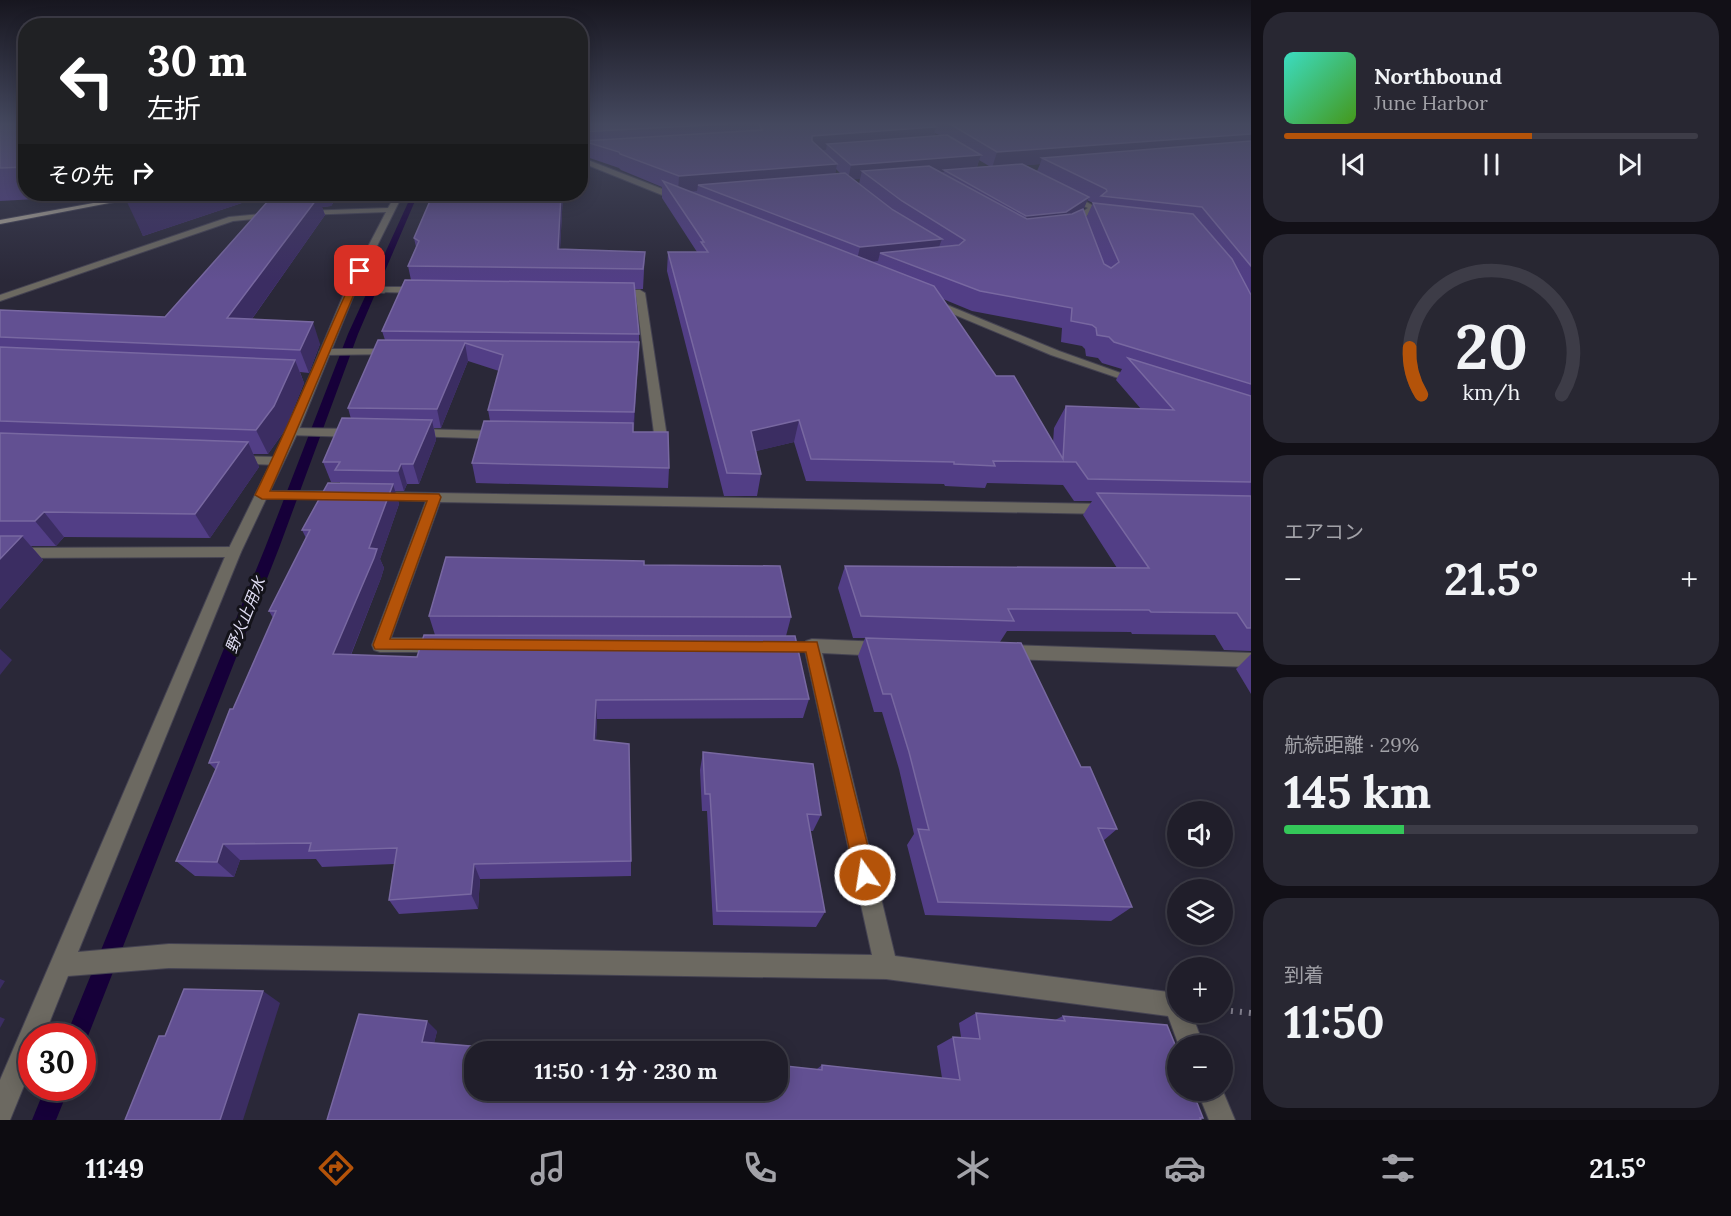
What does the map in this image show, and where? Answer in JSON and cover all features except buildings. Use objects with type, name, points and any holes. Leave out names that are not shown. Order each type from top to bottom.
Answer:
[{"type":"main road","points":[[0,222],[114,201]]},
{"type":"street","points":[[623,176],[695,205]]},
{"type":"street","points":[[1062,192],[1093,208],[1064,228]]},
{"type":"street","points":[[675,197],[686,196]]},
{"type":"street","points":[[0,1111],[66,965],[234,552],[268,495],[277,461],[296,432],[307,378],[330,352],[395,201]]},
{"type":"street","points":[[289,214],[335,210],[390,210]]},
{"type":"street","points":[[0,298],[232,219],[278,215]]},
{"type":"street","points":[[1079,217],[1093,218]]},
{"type":"street","points":[[1079,217],[1082,229]]},
{"type":"street","points":[[356,289],[430,290]]},
{"type":"street","points":[[605,293],[640,293],[643,355],[661,437],[637,437]]},
{"type":"street","points":[[918,296],[1054,353],[1145,383]]},
{"type":"street","points":[[330,352],[402,352]]},
{"type":"street","points":[[296,432],[373,433]]},
{"type":"street","points":[[409,433],[517,435]]},
{"type":"street","points":[[220,459],[277,461]]},
{"type":"street","points":[[268,495],[1121,509]]},
{"type":"street","points":[[435,497],[380,645],[452,645]]},
{"type":"street","points":[[0,553],[234,552]]},
{"type":"street","points":[[886,967],[806,646],[895,649]]},
{"type":"street","points":[[990,652],[1251,660]]},
{"type":"street","points":[[66,965],[169,956],[886,967],[1167,1004]]},
{"type":"street","points":[[1214,1101],[1222,1120]]},
{"type":"path","points":[[1233,1011],[1251,1013]]},
{"type":"waterway","name":"野火止用水","points":[[82,1023],[272,548],[353,334],[412,201]]},
{"type":"waterway","name":"野火止用水","points":[[44,1120],[52,1101]]},
{"type":"route","points":[[360,271],[292,432],[262,495],[435,497],[380,645],[812,646],[865,875]]}]
